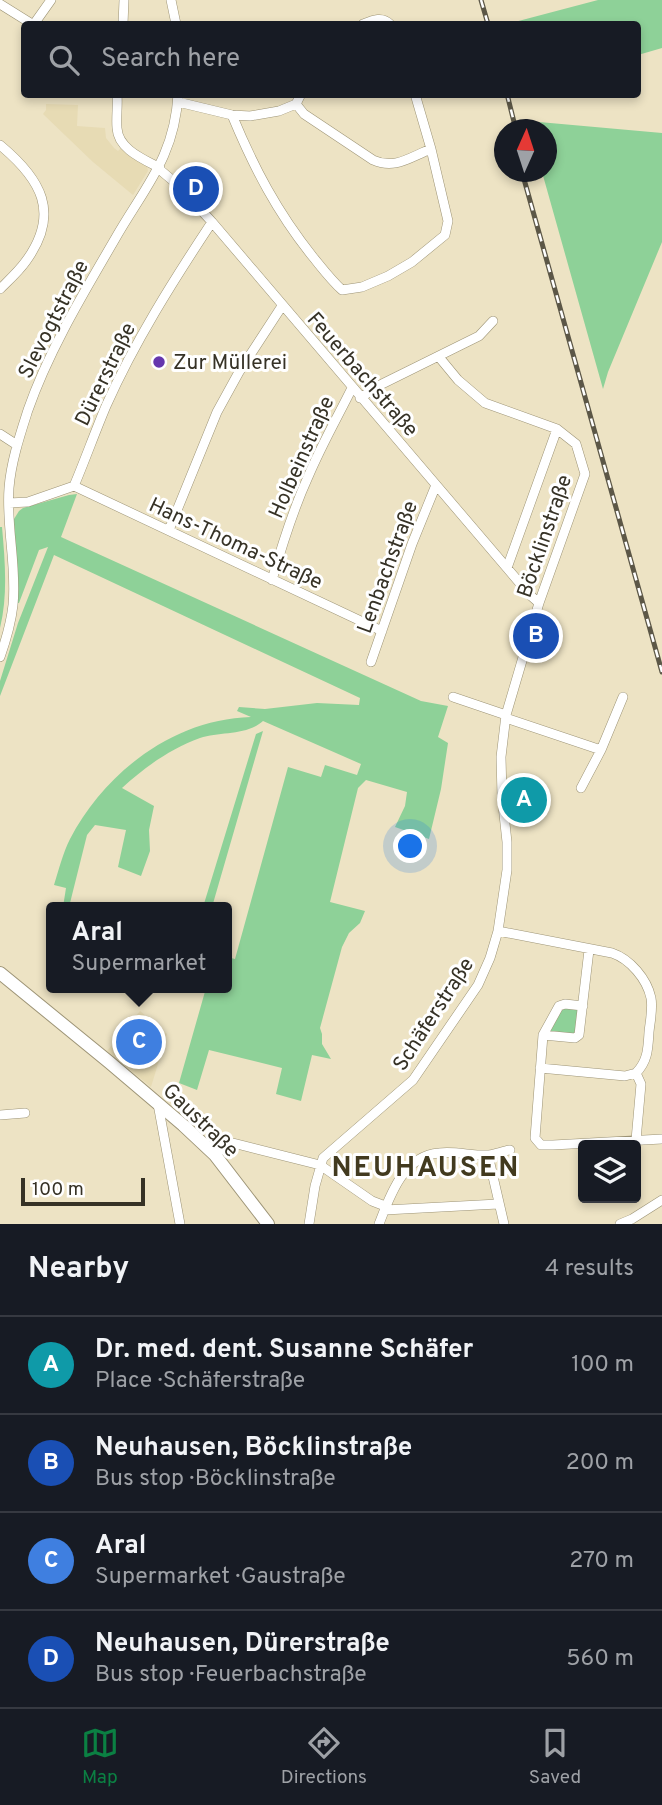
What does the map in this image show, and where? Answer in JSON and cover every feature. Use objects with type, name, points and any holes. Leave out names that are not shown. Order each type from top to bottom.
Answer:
[{"type":"main road","name":"Gaustraße","points":[[0,974],[158,1104],[215,1156],[268,1224]]},
{"type":"street","points":[[35,21],[51,0]]},
{"type":"street","points":[[122,21],[124,0]]},
{"type":"street","points":[[171,0],[175,21]]},
{"type":"street","points":[[0,4],[28,21]]},
{"type":"street","name":"Feuerbachstraße","points":[[117,98],[117,131],[120,140],[136,155],[159,168],[178,184],[539,603]]},
{"type":"street","points":[[178,98],[232,115],[266,114],[296,104],[300,98]]},
{"type":"street","name":"Slevogtstraße","points":[[0,657],[13,606],[9,486],[17,445],[36,389],[63,332],[159,168],[171,139],[178,98]]},
{"type":"street","points":[[232,115],[275,204],[304,246],[342,290],[362,287],[388,276],[412,262],[445,235],[448,221],[416,98]]},
{"type":"street","points":[[296,104],[304,114],[380,163],[393,165],[431,149]]},
{"type":"street","points":[[0,145],[22,164],[39,186],[44,212],[44,225],[34,249],[0,289]]},
{"type":"street","name":"Dürerstraße","points":[[74,486],[107,405],[144,331],[212,222]]},
{"type":"street","points":[[169,530],[217,412],[239,372],[282,306]]},
{"type":"street","points":[[360,398],[479,336],[493,321]]},
{"type":"street","name":"Böcklinstraße","points":[[439,357],[458,380],[485,403],[557,429],[576,444],[585,474],[539,603],[506,717]]},
{"type":"street","name":"Holbeinstraße","points":[[272,580],[286,532],[307,478],[352,388]]},
{"type":"street","points":[[507,568],[557,429]]},
{"type":"street","points":[[0,434],[17,445]]},
{"type":"street","name":"Lenbachstraße","points":[[371,662],[412,544],[436,485]]},
{"type":"street","points":[[9,503],[28,502],[74,486]]},
{"type":"street","name":"Hans-Thoma-Straße","points":[[74,486],[382,631]]},
{"type":"street","points":[[453,697],[601,750]]},
{"type":"street","points":[[581,788],[601,750],[623,697]]},
{"type":"street","name":"Schäferstraße","points":[[320,1164],[326,1154],[413,1080],[478,985],[490,958],[498,931],[507,870],[501,757],[506,717]]},
{"type":"street","points":[[498,931],[612,953],[625,960],[640,975],[649,993],[652,1003],[647,1055],[643,1066],[636,1073],[625,1076],[540,1068]]},
{"type":"street","points":[[543,1035],[578,1037],[589,950]]},
{"type":"street","points":[[578,1143],[541,1145],[534,1133],[543,1035],[559,1006],[583,1006]]},
{"type":"street","points":[[636,1073],[641,1084],[636,1140],[662,1139]]},
{"type":"street","points":[[158,1104],[180,1224]]},
{"type":"street","points":[[0,1115],[25,1113]]},
{"type":"street","points":[[215,1156],[222,1148],[233,1143],[320,1164],[385,1208],[498,1203]]},
{"type":"street","points":[[379,1224],[393,1188],[402,1175],[423,1158],[440,1153],[488,1155],[510,1150]]},
{"type":"street","points":[[488,1155],[504,1224]]},
{"type":"street","points":[[309,1224],[320,1164]]},
{"type":"street","points":[[620,1224],[662,1200]]},
{"type":"shaded area","points":[[46,104],[78,105],[77,126],[105,128],[106,138],[114,148],[118,151],[121,148],[147,166],[148,171],[133,195],[93,162],[43,114]]},
{"type":"shaded area","points":[[140,1011],[167,1034],[151,1087],[107,1051]]},
{"type":"green space","points":[[598,0],[662,0],[662,48],[641,54],[641,21],[518,21]]},
{"type":"green space","points":[[557,124],[662,133],[662,242],[603,389],[545,182],[557,182]]},
{"type":"green space","points":[[77,494],[61,537],[421,701],[448,706],[438,737],[448,743],[429,839],[395,827],[405,806],[407,792],[366,780],[358,788],[330,902],[365,911],[360,923],[349,933],[342,947],[320,1028],[322,1044],[331,1059],[312,1055],[301,1101],[276,1094],[282,1068],[209,1050],[197,1090],[179,1083],[205,993],[232,993],[232,958],[235,959],[288,767],[321,777],[325,765],[357,775],[361,764],[263,721],[249,729],[200,738],[158,759],[122,788],[154,806],[149,830],[150,851],[141,876],[118,867],[126,830],[95,825],[87,835],[70,902],[64,902],[66,888],[54,885],[68,844],[102,792],[122,771],[169,739],[195,727],[251,717],[237,711],[239,707],[265,709],[317,703],[359,705],[360,698],[54,555],[0,696],[0,681],[18,623],[48,547],[39,550],[19,603],[16,603],[14,519],[23,508]]},
{"type":"green space","points":[[0,527],[5,578],[0,628]]},
{"type":"green space","points":[[263,731],[213,902],[205,902],[256,734]]},
{"type":"green space","points":[[565,1006],[579,1010],[576,1034],[550,1031],[559,1011]]},
{"type":"railway","points":[[481,0],[487,21]]},
{"type":"railway","points":[[508,98],[513,119]]},
{"type":"railway","points":[[525,182],[662,672]]},
{"type":"place","name":"Neuhausen, Dürerstraße","points":[[196,189]]},
{"type":"place","name":"Zur Müllerei","points":[[159,362]]},
{"type":"place","name":"Neuhausen, Böcklinstraße","points":[[536,636]]},
{"type":"place","name":"Dr. med. dent. Susanne Schäfer","points":[[524,800]]},
{"type":"place","name":"Aral","points":[[139,1042]]},
{"type":"district","name":"NEUHAUSEN","points":[[426,1166]]}]
